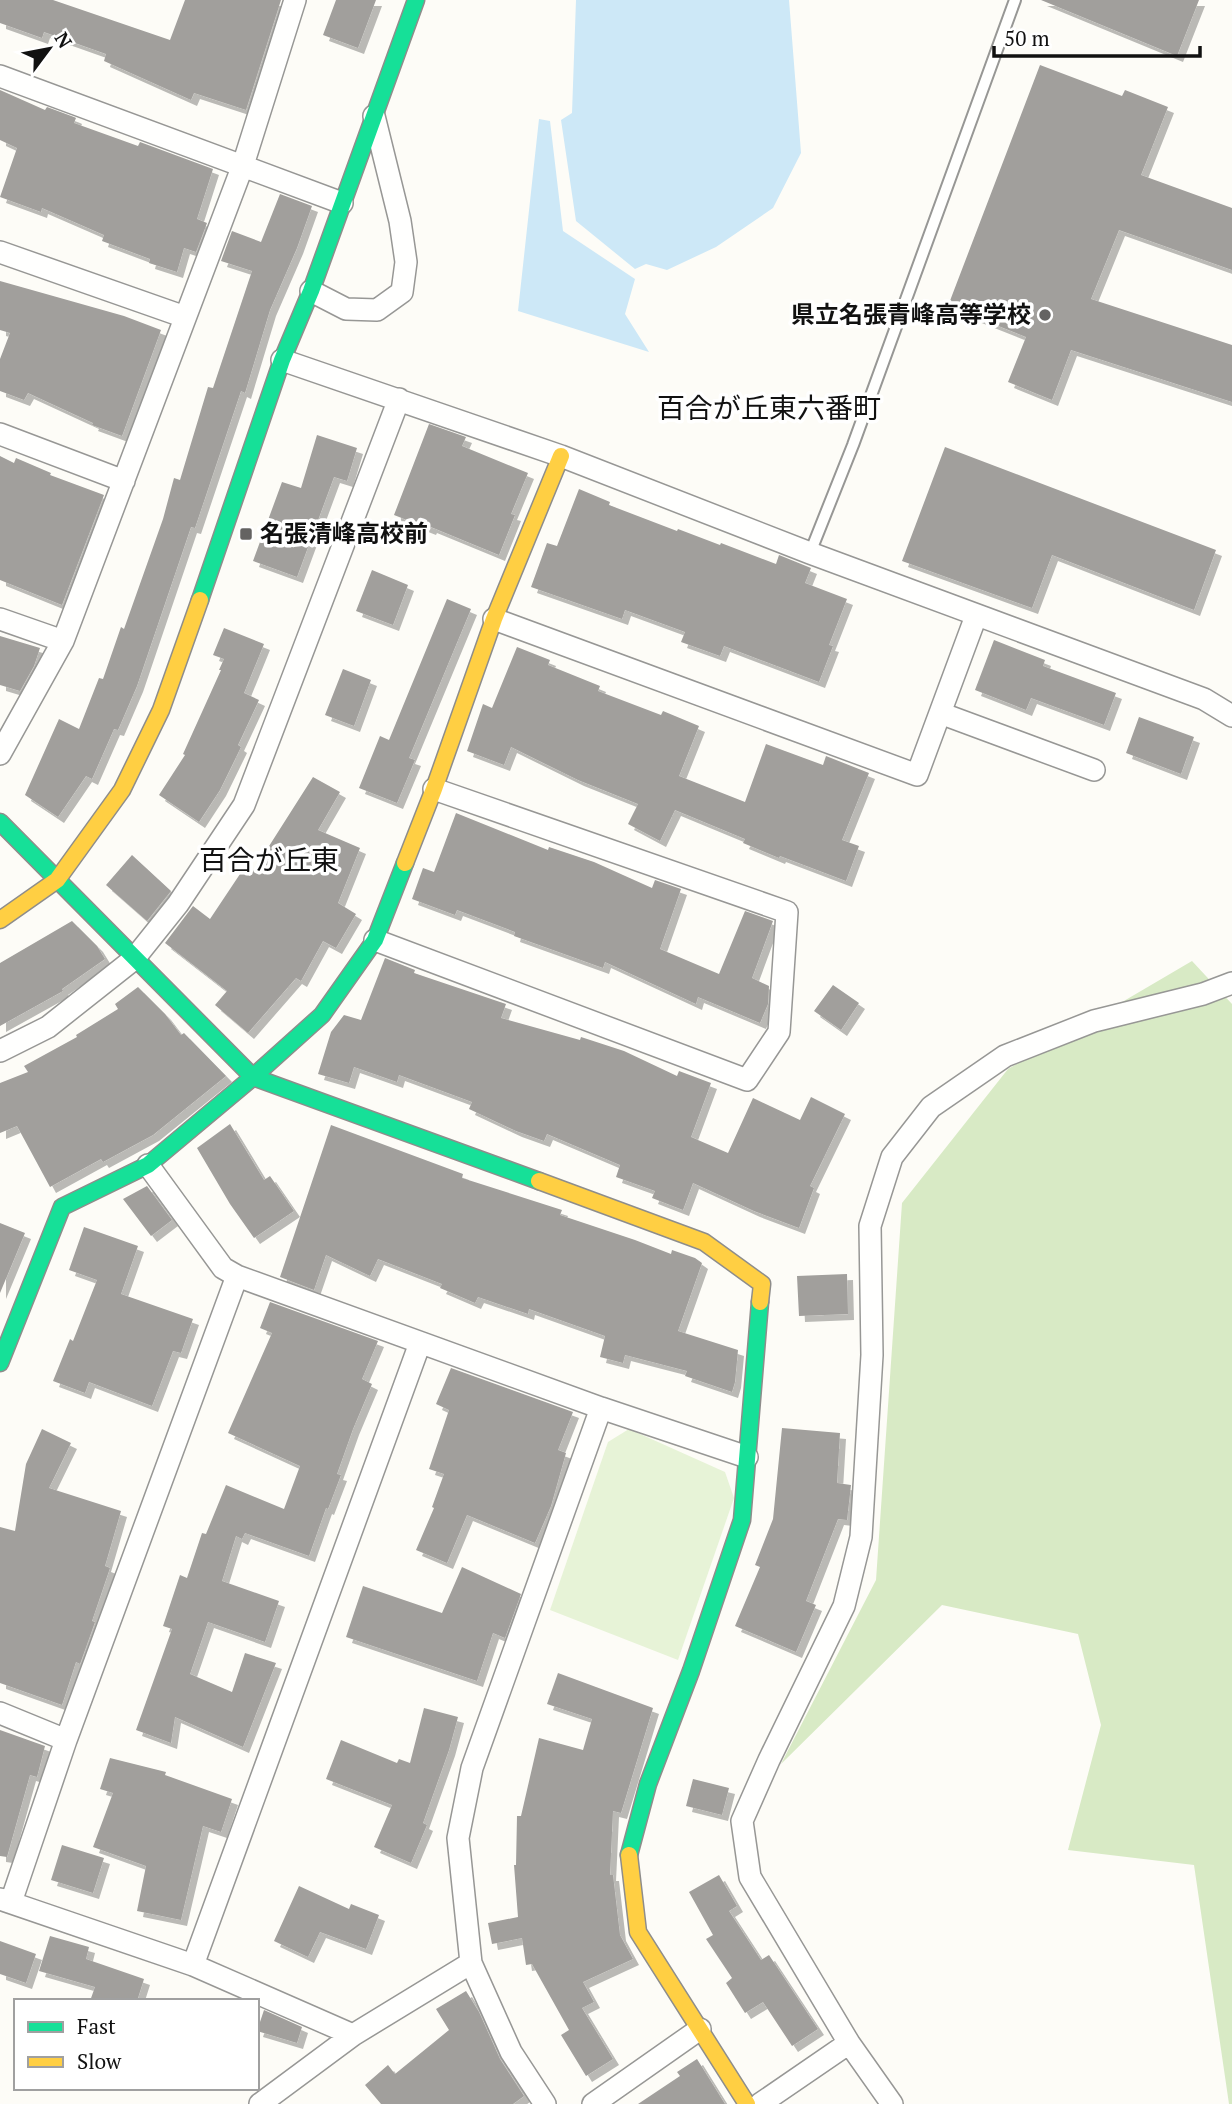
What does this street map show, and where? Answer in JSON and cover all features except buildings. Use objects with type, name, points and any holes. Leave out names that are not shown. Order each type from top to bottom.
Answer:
[{"type":"street","points":[[0,754],[63,641],[243,165],[295,0]]},
{"type":"street","points":[[0,920],[57,880],[122,790],[161,710],[282,360],[311,291],[416,0]]},
{"type":"street","points":[[0,76],[342,203]]},
{"type":"street","points":[[311,291],[346,309],[377,310],[402,292],[406,262],[400,221],[374,116]]},
{"type":"street","points":[[0,252],[185,317]]},
{"type":"street","points":[[282,360],[561,456],[810,553],[1205,699],[1232,716]]},
{"type":"street","points":[[0,1051],[48,1027],[134,959],[178,904],[244,805],[400,399]]},
{"type":"street","points":[[0,433],[124,481]]},
{"type":"street","points":[[0,1363],[62,1207],[148,1165],[253,1077],[321,1015],[375,940],[434,789],[494,619],[561,456]]},
{"type":"street","points":[[494,619],[917,775],[976,615]]},
{"type":"street","points":[[0,619],[63,641]]},
{"type":"street","points":[[940,713],[1094,770]]},
{"type":"street","points":[[375,940],[747,1080],[779,1032],[787,912],[434,789]]},
{"type":"street","points":[[0,822],[253,1077],[704,1242],[762,1283],[742,1520],[691,1671],[648,1784],[629,1850],[638,1932],[747,2104]]},
{"type":"street","points":[[892,2104],[849,2043],[750,1877],[742,1821],[844,1606],[861,1537],[872,1355],[870,1226],[892,1157],[932,1107],[1005,1056],[1094,1021],[1203,995],[1232,983]]},
{"type":"street","points":[[148,1165],[223,1268],[237,1276],[601,1409],[747,1457]]},
{"type":"street","points":[[237,1276],[5,1900],[193,1965],[352,2035]]},
{"type":"street","points":[[193,1965],[420,1343]]},
{"type":"street","points":[[545,2104],[510,2052],[471,1963],[458,1838],[472,1768],[601,1409]]},
{"type":"street","points":[[0,1713],[66,1740]]},
{"type":"street","points":[[260,2104],[352,2035],[471,1963]]},
{"type":"street","points":[[593,2104],[700,2029]]},
{"type":"street","points":[[760,2104],[849,2043]]},
{"type":"lane","points":[[810,553],[853,445],[1015,0]]},
{"type":"green space","points":[[1192,961],[1232,1004],[1232,2104],[1229,2104],[1194,1865],[1068,1850],[1101,1725],[1078,1634],[942,1605],[781,1764],[876,1580],[902,1203],[1008,1069]]},
{"type":"green space","points":[[629,1429],[725,1472],[734,1498],[678,1660],[550,1610],[608,1442]]},
{"type":"water","points":[[576,0],[789,0],[801,153],[773,208],[716,247],[667,270],[646,264],[635,269],[576,221],[561,120],[572,113]]},
{"type":"water","points":[[539,119],[550,121],[563,231],[635,279],[625,314],[649,352],[518,311]]},
{"type":"traffic: fast","points":[[200,600],[282,360],[311,291],[416,0]]},
{"type":"traffic: fast","points":[[0,822],[253,1077],[539,1181]]},
{"type":"traffic: fast","points":[[0,1363],[62,1207],[148,1165],[322,1015],[375,940],[405,863]]},
{"type":"traffic: fast","points":[[629,1855],[648,1784],[691,1671],[742,1520],[760,1302]]},
{"type":"traffic: slow","points":[[405,863],[494,619],[561,456]]},
{"type":"traffic: slow","points":[[0,920],[57,880],[122,790],[161,710],[200,600]]},
{"type":"traffic: slow","points":[[539,1181],[704,1242],[762,1284],[760,1302]]},
{"type":"traffic: slow","points":[[629,1855],[638,1932],[747,2104]]},
{"type":"place","name":"県立名張青峰高等学校","points":[[1045,315]]},
{"type":"place","name":"名張清峰高校前","points":[[246,534]]},
{"type":"district","name":"百合が丘東六番町","points":[[769,408]]},
{"type":"district","name":"百合が丘東","points":[[269,860]]}]
